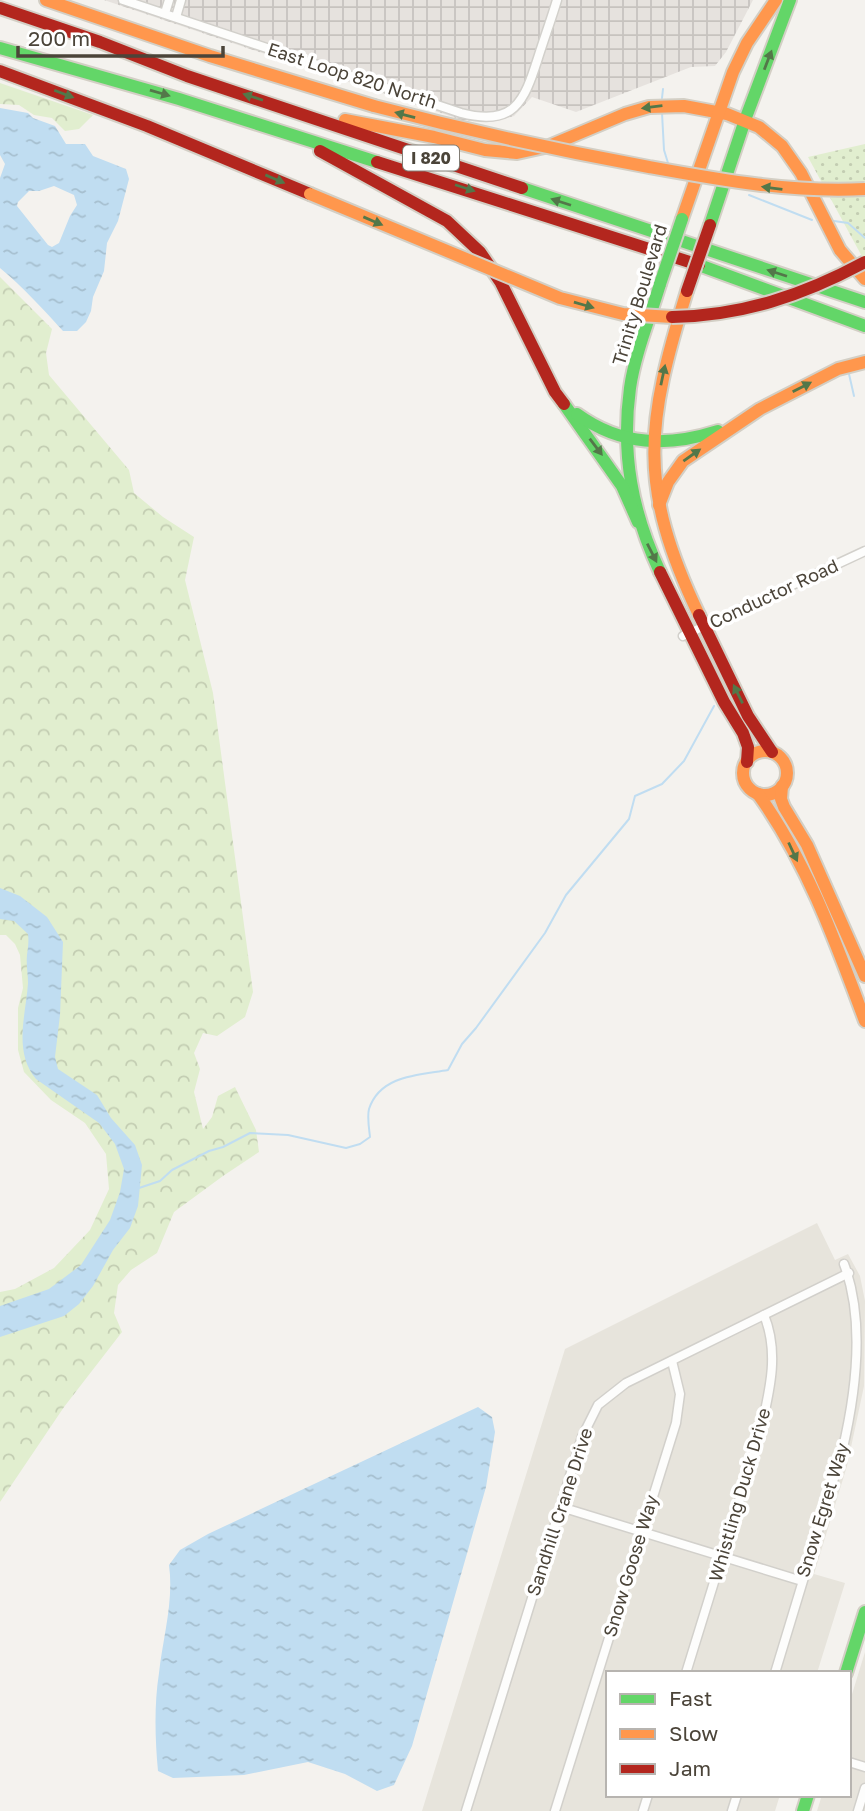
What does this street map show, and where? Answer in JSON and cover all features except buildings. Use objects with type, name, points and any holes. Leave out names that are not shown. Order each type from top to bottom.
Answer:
[{"type":"main road","points":[[46,0],[210,56],[374,106],[488,136],[748,185],[792,190],[865,188]]},
{"type":"main road","name":"Trinity Boulevard","points":[[776,0],[747,43],[733,72],[660,284],[632,380],[627,459],[638,522],[687,635],[743,733],[748,747],[745,780],[780,826],[831,932],[865,1021]]},
{"type":"main road","points":[[790,0],[745,120],[667,356],[658,400],[654,443],[655,486],[665,533],[705,627],[754,729],[786,765],[787,775],[782,786],[781,799],[807,845],[865,976]]},
{"type":"main road","name":"I 820","points":[[0,8],[100,42],[187,76],[865,302]]},
{"type":"main road","name":"I 820","points":[[0,48],[179,99],[660,251],[865,326]]},
{"type":"main road","points":[[0,71],[147,126],[515,281],[587,306],[617,312],[673,316],[734,312],[772,304],[804,293],[835,280],[865,262]]},
{"type":"main road","points":[[290,110],[493,152],[515,153],[533,151],[564,141],[642,108],[689,107],[720,112],[745,120],[773,136],[794,162],[840,250],[865,279]]},
{"type":"main road","points":[[283,132],[407,197],[447,221],[473,244],[501,283],[555,392],[622,486],[638,522]]},
{"type":"main road","points":[[659,505],[668,482],[683,461],[760,409],[838,369],[865,362]]},
{"type":"main road","points":[[555,392],[582,419],[602,431],[627,439],[654,443],[707,435],[743,421]]},
{"type":"main road","points":[[747,762],[758,752],[772,752]]},
{"type":"main road","points":[[758,794],[771,794],[782,786]]},
{"type":"main road","points":[[847,1671],[865,1612]]},
{"type":"street","name":"East Loop 820 North","points":[[123,0],[461,113],[487,117],[502,115],[512,110],[525,96],[557,0]]},
{"type":"street","points":[[164,13],[169,0]]},
{"type":"street","points":[[176,17],[181,0]]},
{"type":"street","name":"Conductor Road","points":[[687,635],[865,551]]},
{"type":"street","name":"Snow Egret Way","points":[[776,1671],[842,1452],[853,1396],[857,1298],[844,1264]]},
{"type":"street","name":"Sandhill Crane Drive","points":[[466,1811],[582,1437],[598,1405],[626,1383],[849,1273]]},
{"type":"street","name":"Whistling Duck Drive","points":[[687,1671],[760,1433],[768,1398],[773,1364],[772,1338],[764,1315]]},
{"type":"street","name":"Snow Goose Way","points":[[555,1811],[676,1423],[680,1394],[672,1361]]},
{"type":"street","points":[[853,1396],[865,1397]]},
{"type":"street","points":[[561,1507],[803,1581]]},
{"type":"street","points":[[858,1811],[865,1788]]},
{"type":"shaded area","points":[[104,0],[753,0],[726,52],[715,66],[691,67],[576,112],[532,97],[514,116],[492,122],[462,120]]},
{"type":"shaded area","points":[[817,1223],[835,1260],[848,1254],[860,1276],[865,1301],[864,1386],[847,1466],[814,1574],[845,1583],[818,1671],[606,1671],[606,1797],[779,1797],[775,1811],[422,1811],[565,1349]]},
{"type":"shaded area","points":[[865,1652],[865,1811],[817,1811],[821,1797],[851,1797],[851,1698]]},
{"type":"green space","points":[[0,83],[93,115],[79,129],[65,131],[52,118],[34,115],[19,105],[0,104]]},
{"type":"green space","points":[[865,144],[865,262],[808,157]]},
{"type":"green space","points":[[0,277],[52,329],[46,353],[49,375],[129,470],[134,493],[163,517],[194,537],[185,580],[213,693],[253,992],[245,1017],[217,1036],[203,1033],[194,1053],[200,1069],[194,1092],[203,1129],[212,1117],[218,1096],[235,1087],[256,1130],[259,1152],[174,1212],[157,1253],[131,1270],[118,1285],[114,1313],[122,1332],[64,1407],[0,1502],[0,1292],[15,1289],[54,1268],[90,1230],[109,1189],[106,1154],[85,1123],[51,1100],[24,1072],[18,1050],[18,1008],[23,988],[20,955],[15,944],[6,935],[0,935]]},
{"type":"water","points":[[0,108],[28,113],[33,118],[55,126],[66,144],[85,144],[93,156],[126,169],[129,179],[118,221],[107,243],[104,271],[93,297],[91,311],[86,322],[77,331],[63,331],[25,290],[0,268],[0,178],[5,164],[0,155]],"holes":[[[54,186],[74,195],[77,205],[59,243],[52,247],[17,206],[29,191]]]},
{"type":"water","points":[[0,888],[20,896],[47,917],[63,942],[55,1057],[58,1069],[97,1095],[111,1118],[135,1145],[142,1165],[138,1206],[130,1228],[79,1304],[64,1316],[0,1337],[0,1306],[49,1289],[81,1265],[110,1220],[120,1192],[124,1169],[115,1144],[99,1123],[36,1079],[29,1068],[23,1045],[28,983],[28,934],[14,921],[0,919]]},
{"type":"water","points":[[478,1407],[492,1417],[495,1432],[486,1487],[412,1746],[394,1785],[377,1791],[345,1774],[308,1762],[244,1775],[173,1778],[158,1771],[156,1697],[169,1606],[169,1565],[180,1550],[208,1534]]},
{"type":"waterway","points":[[662,98],[663,89]]},
{"type":"waterway","points":[[662,113],[664,150],[668,163]]},
{"type":"waterway","points":[[749,195],[812,220]]},
{"type":"waterway","points":[[834,221],[848,223],[865,238]]},
{"type":"waterway","points":[[849,374],[854,396]]},
{"type":"waterway","points":[[139,1188],[160,1181],[172,1170],[250,1133],[288,1135],[346,1148],[360,1144],[370,1137],[368,1112],[374,1098],[391,1083],[448,1070],[462,1044],[545,933],[566,895],[629,819],[635,796],[662,784],[684,761],[714,706]]},
{"type":"traffic: fast","points":[[710,225],[745,120],[790,0]]},
{"type":"traffic: fast","points":[[0,48],[179,99],[377,162]]},
{"type":"traffic: fast","points":[[522,188],[865,302]]},
{"type":"traffic: fast","points":[[660,284],[682,219]]},
{"type":"traffic: fast","points":[[699,265],[865,326]]},
{"type":"traffic: fast","points":[[660,284],[632,375],[627,436],[636,505],[660,572]]},
{"type":"traffic: fast","points":[[564,404],[622,486],[638,522]]},
{"type":"traffic: fast","points":[[577,414],[594,425],[628,438],[681,440],[718,431]]},
{"type":"traffic: fast","points":[[847,1671],[865,1612]]},
{"type":"traffic: fast","points":[[803,1811],[807,1797]]},
{"type":"traffic: slow","points":[[46,0],[210,56],[374,106]]},
{"type":"traffic: slow","points":[[682,219],[733,72],[747,43],[776,0]]},
{"type":"traffic: slow","points":[[374,106],[545,147],[703,176],[784,187],[865,189]]},
{"type":"traffic: slow","points":[[345,120],[485,150],[517,153],[549,146],[625,114],[649,107],[684,106],[727,114],[759,127],[782,146],[801,173],[840,250],[865,279]]},
{"type":"traffic: slow","points":[[310,194],[560,298],[623,314],[672,317]]},
{"type":"traffic: slow","points":[[687,291],[663,379],[656,418],[654,454],[657,490],[665,528],[699,615]]},
{"type":"traffic: slow","points":[[659,505],[668,482],[683,461],[760,409],[838,369],[865,362]]},
{"type":"traffic: slow","points":[[765,751],[780,758],[787,773],[780,788],[765,795],[750,788],[743,773],[750,758],[765,751]]},
{"type":"traffic: slow","points":[[782,786],[781,799],[784,807],[807,845],[865,976]]},
{"type":"traffic: slow","points":[[758,794],[806,875],[865,1021]]},
{"type":"traffic: jam","points":[[0,8],[100,42],[187,76],[522,188]]},
{"type":"traffic: jam","points":[[0,71],[147,126],[310,194]]},
{"type":"traffic: jam","points":[[320,151],[447,221],[480,252],[501,283],[555,392],[564,404]]},
{"type":"traffic: jam","points":[[377,162],[699,265]]},
{"type":"traffic: jam","points":[[687,291],[710,225]]},
{"type":"traffic: jam","points":[[672,317],[723,313],[772,302],[796,294],[865,262]]},
{"type":"traffic: jam","points":[[660,572],[724,702],[743,733],[748,747],[747,762]]},
{"type":"traffic: jam","points":[[699,615],[748,716],[772,752]]}]
